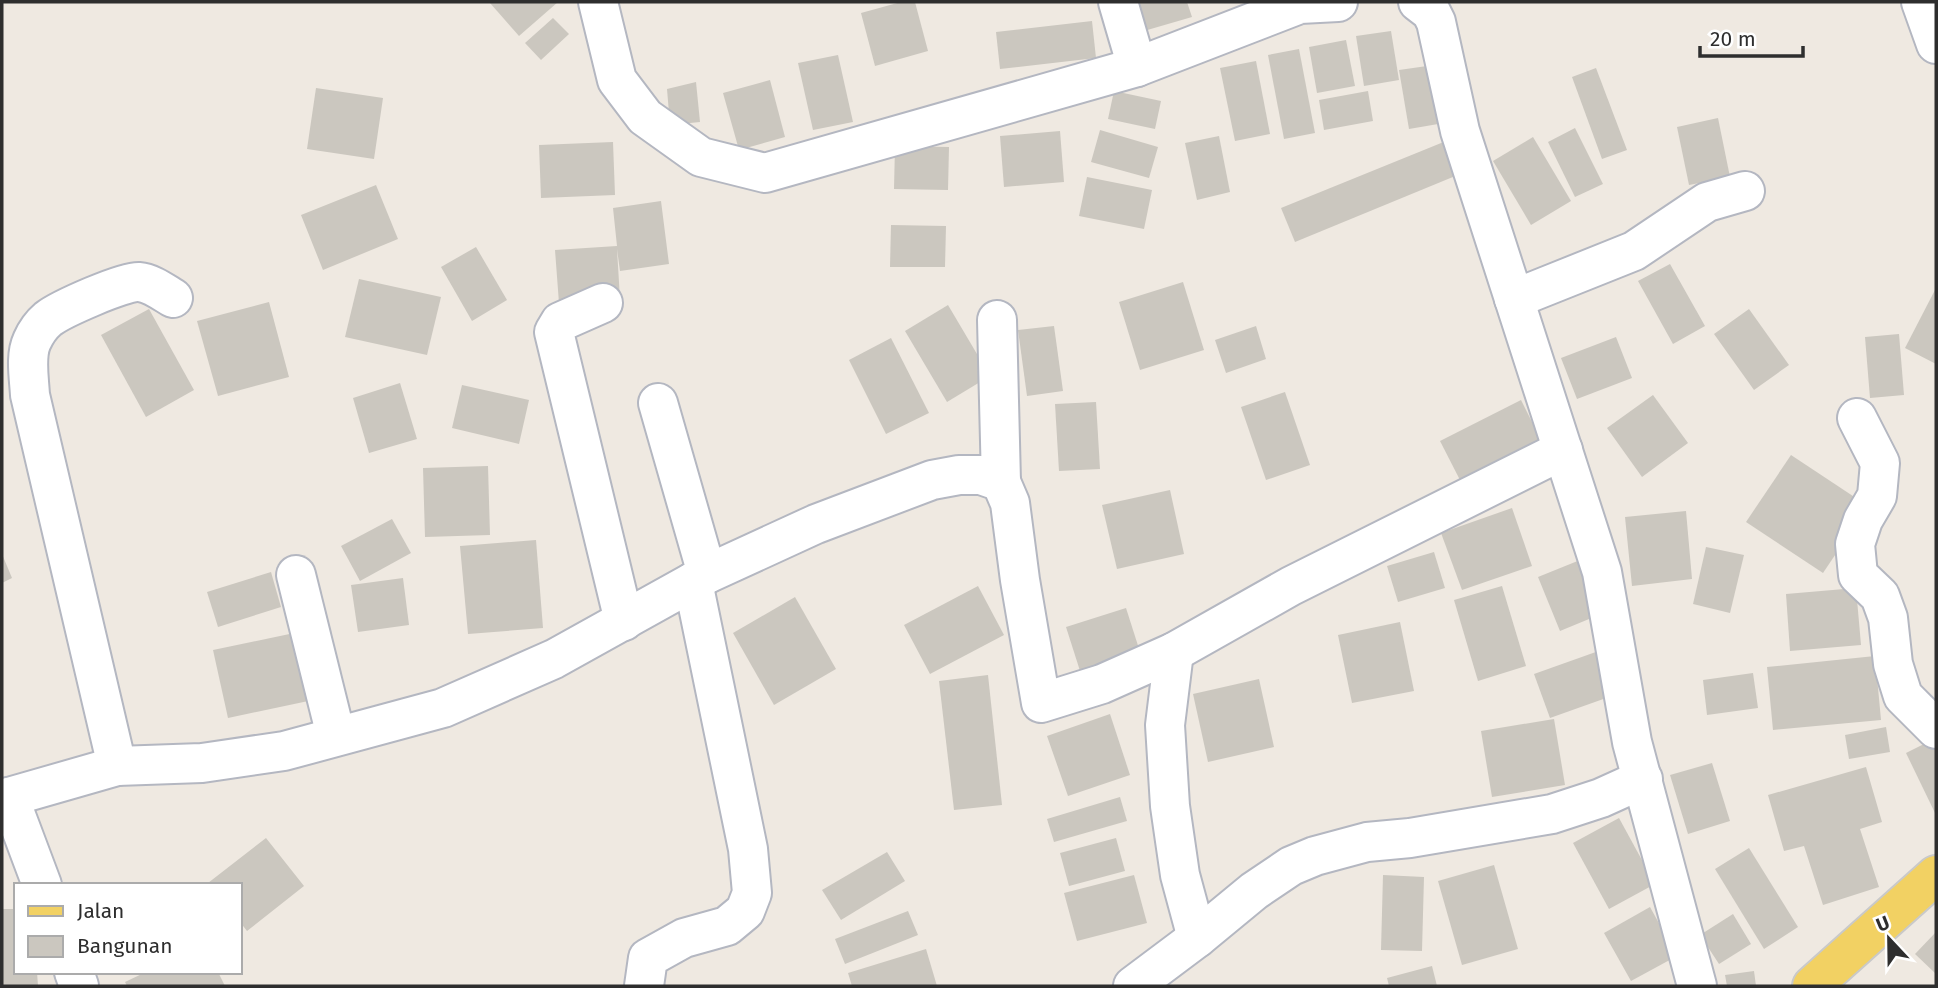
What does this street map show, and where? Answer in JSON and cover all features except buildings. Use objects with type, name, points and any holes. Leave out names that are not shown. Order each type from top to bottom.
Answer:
[{"type":"main road","points":[[1812,986],[1936,875]]},
{"type":"street","points":[[598,2],[617,80],[645,117],[701,157],[765,173],[1137,67],[1300,4],[1338,2]]},
{"type":"street","points":[[1118,2],[1137,67]]},
{"type":"street","points":[[1418,2],[1431,12],[1436,22],[1460,131],[1602,572],[1632,742],[1697,986]]},
{"type":"street","points":[[1921,2],[1936,44]]},
{"type":"street","points":[[1514,299],[1634,251],[1707,202],[1745,191]]},
{"type":"street","points":[[117,766],[30,394],[28,358],[30,344],[38,329],[62,310],[130,283],[148,284],[173,298]]},
{"type":"street","points":[[603,303],[560,322],[554,332],[624,621]]},
{"type":"street","points":[[997,320],[1001,482],[1010,503],[1041,703],[1102,684],[1174,652],[1291,586],[1563,450]]},
{"type":"street","points":[[644,986],[648,958],[684,938],[727,926],[745,911],[752,893],[748,849],[700,578],[658,403]]},
{"type":"street","points":[[1857,418],[1880,463],[1877,496],[1863,520],[1856,544],[1858,575],[1880,596],[1888,618],[1893,664],[1903,696],[1936,729]]},
{"type":"street","points":[[41,883],[5,798],[117,766],[202,763],[284,751],[443,708],[554,659],[700,578],[816,524],[932,480],[959,475],[981,475],[1001,482]]},
{"type":"street","points":[[296,575],[336,736]]},
{"type":"street","points":[[1174,652],[1166,725],[1170,806],[1180,875],[1197,938]]},
{"type":"street","points":[[1133,986],[1254,891],[1291,866],[1315,856],[1367,842],[1410,838],[1552,814],[1601,799],[1643,779]]}]
